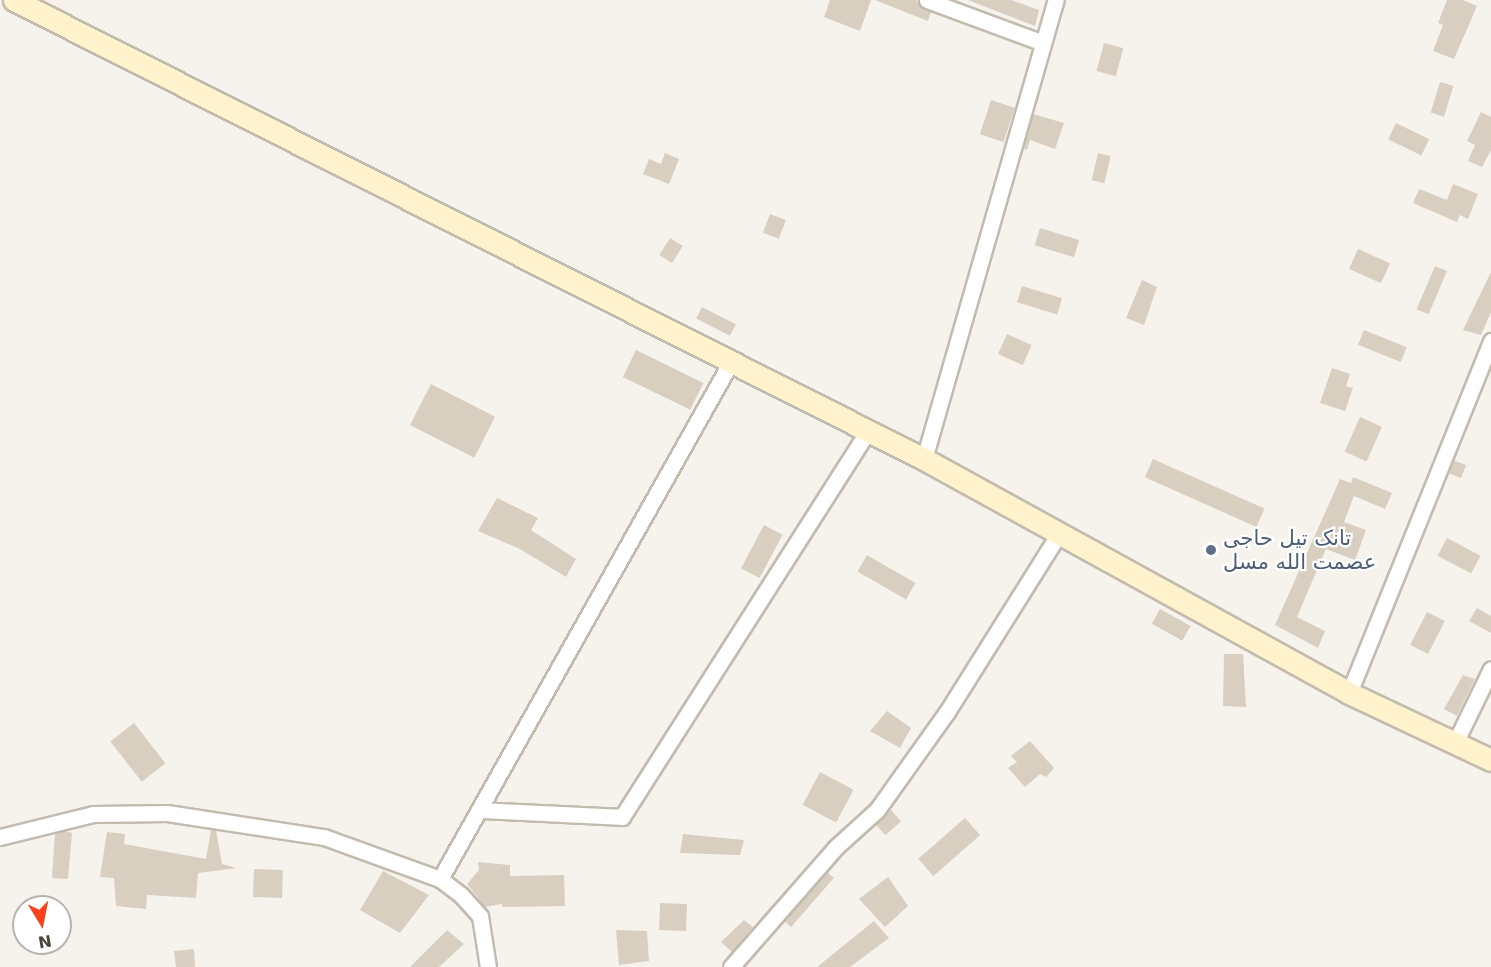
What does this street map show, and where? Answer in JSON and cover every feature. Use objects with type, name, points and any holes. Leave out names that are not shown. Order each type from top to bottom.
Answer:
[{"type":"main road","points":[[14,0],[924,459],[1349,693],[1491,760]]},
{"type":"street","points":[[927,0],[1043,44]]},
{"type":"street","points":[[924,459],[1056,0]]},
{"type":"street","points":[[1349,693],[1491,341]]},
{"type":"street","points":[[440,879],[732,362]]},
{"type":"street","points":[[479,810],[622,817],[868,431]]},
{"type":"street","points":[[731,967],[836,847],[877,810],[947,712],[1059,532]]},
{"type":"street","points":[[1455,743],[1491,669]]},
{"type":"street","points":[[0,837],[93,814],[167,813],[324,837],[440,879],[461,895],[480,916],[488,967]]},
{"type":"building","points":[[830,0],[871,0],[860,31],[824,17]]},
{"type":"building","points":[[875,0],[917,0],[920,7],[931,12],[928,21]]},
{"type":"building","points":[[968,0],[1011,0],[1039,10],[1035,26]]},
{"type":"building","points":[[1447,0],[1463,0],[1477,6],[1454,59],[1433,51],[1443,25],[1438,23]]},
{"type":"building","points":[[1104,43],[1123,48],[1116,76],[1096,71]]},
{"type":"building","points":[[1440,82],[1453,86],[1444,117],[1431,113]]},
{"type":"building","points":[[991,100],[1015,108],[1004,142],[980,134]]},
{"type":"building","points":[[1481,112],[1491,117],[1491,150],[1482,167],[1468,161],[1475,145],[1467,141]]},
{"type":"building","points":[[1033,114],[1064,123],[1055,149],[1030,140],[1027,150],[1023,148]]},
{"type":"building","points":[[1396,123],[1429,139],[1421,155],[1388,139]]},
{"type":"building","points":[[665,153],[679,159],[669,184],[643,174],[649,159],[661,164]]},
{"type":"building","points":[[1098,153],[1111,156],[1104,183],[1092,180]]},
{"type":"building","points":[[1453,184],[1478,194],[1468,219],[1460,215],[1457,222],[1413,203],[1419,189],[1447,200]]},
{"type":"building","points":[[770,214],[786,220],[779,239],[763,233]]},
{"type":"building","points":[[1040,228],[1079,240],[1074,257],[1035,245]]},
{"type":"building","points":[[670,238],[683,246],[672,263],[659,255]]},
{"type":"building","points":[[1358,249],[1390,263],[1381,283],[1349,269]]},
{"type":"building","points":[[1435,266],[1447,271],[1429,314],[1417,309]]},
{"type":"building","points":[[1491,272],[1491,312],[1481,335],[1463,330]]},
{"type":"building","points":[[1142,280],[1157,287],[1144,325],[1126,318]]},
{"type":"building","points":[[1022,286],[1062,298],[1057,315],[1017,302]]},
{"type":"building","points":[[702,307],[736,324],[730,336],[696,319]]},
{"type":"building","points":[[1364,330],[1407,347],[1401,362],[1358,345]]},
{"type":"building","points":[[1007,334],[1032,345],[1023,365],[998,354]]},
{"type":"building","points":[[636,350],[703,383],[690,410],[623,377]]},
{"type":"building","points":[[1332,368],[1350,374],[1346,386],[1353,388],[1345,411],[1320,403]]},
{"type":"building","points":[[431,384],[495,417],[474,458],[410,425]]},
{"type":"building","points":[[1360,417],[1382,427],[1366,461],[1345,452]]},
{"type":"building","points":[[1153,459],[1264,509],[1256,527],[1145,477]]},
{"type":"building","points":[[1453,460],[1466,465],[1461,478],[1448,473]]},
{"type":"building","points":[[1353,477],[1392,493],[1385,509],[1354,496],[1344,522],[1366,530],[1355,560],[1326,549],[1297,617],[1325,631],[1318,648],[1275,625],[1340,479],[1351,483]]},
{"type":"building","points":[[497,498],[538,518],[531,530],[576,559],[566,577],[520,549],[478,531]]},
{"type":"building","points":[[764,525],[783,535],[760,578],[741,568]]},
{"type":"building","points":[[1447,538],[1481,556],[1471,573],[1438,556]]},
{"type":"building","points":[[867,555],[915,583],[906,599],[858,571]]},
{"type":"building","points":[[1477,608],[1491,616],[1491,633],[1469,621]]},
{"type":"building","points":[[1160,609],[1191,626],[1182,641],[1152,624]]},
{"type":"building","points":[[1427,612],[1445,621],[1428,654],[1410,645]]},
{"type":"building","points":[[1224,654],[1243,654],[1246,707],[1223,706]]},
{"type":"building","points":[[1463,675],[1475,679],[1457,716],[1444,709]]},
{"type":"building","points":[[887,711],[911,728],[900,748],[870,731]]},
{"type":"building","points":[[134,723],[165,763],[142,782],[110,741]]},
{"type":"building","points":[[1030,741],[1054,768],[1046,777],[1040,774],[1025,787],[1008,768],[1017,762],[1011,756]]},
{"type":"building","points":[[820,772],[854,790],[836,823],[803,805]]},
{"type":"building","points":[[891,810],[901,821],[885,835],[875,824]]},
{"type":"building","points":[[965,818],[980,835],[933,876],[918,859]]},
{"type":"building","points":[[211,830],[216,830],[222,864],[237,868],[198,873],[196,898],[147,895],[146,909],[116,906],[114,878],[100,877],[107,832],[125,834],[124,844],[206,859]]},
{"type":"building","points":[[65,831],[72,833],[68,879],[52,878],[55,833]]},
{"type":"building","points":[[683,834],[744,840],[740,855],[680,853]]},
{"type":"building","points":[[478,862],[510,865],[510,876],[564,875],[565,906],[502,907],[502,904],[485,907],[467,884],[479,870]]},
{"type":"building","points":[[254,869],[283,870],[282,898],[253,897]]},
{"type":"building","points":[[383,871],[429,895],[400,933],[360,910]]},
{"type":"building","points":[[827,872],[834,878],[791,927],[784,921]]},
{"type":"building","points":[[888,877],[908,906],[885,927],[859,899]]},
{"type":"building","points":[[660,903],[687,904],[686,931],[659,930]]},
{"type":"building","points":[[744,920],[753,927],[732,952],[721,942]]},
{"type":"building","points":[[874,921],[889,938],[850,967],[817,967]]},
{"type":"building","points":[[447,930],[464,944],[439,967],[410,967]]},
{"type":"building","points":[[616,930],[647,931],[649,961],[619,965]]},
{"type":"building","points":[[194,949],[195,967],[176,967],[174,951]]},
{"type":"place","name":"تانک تیل حاجی عصمت الله مسل","points":[[1211,550]]}]
